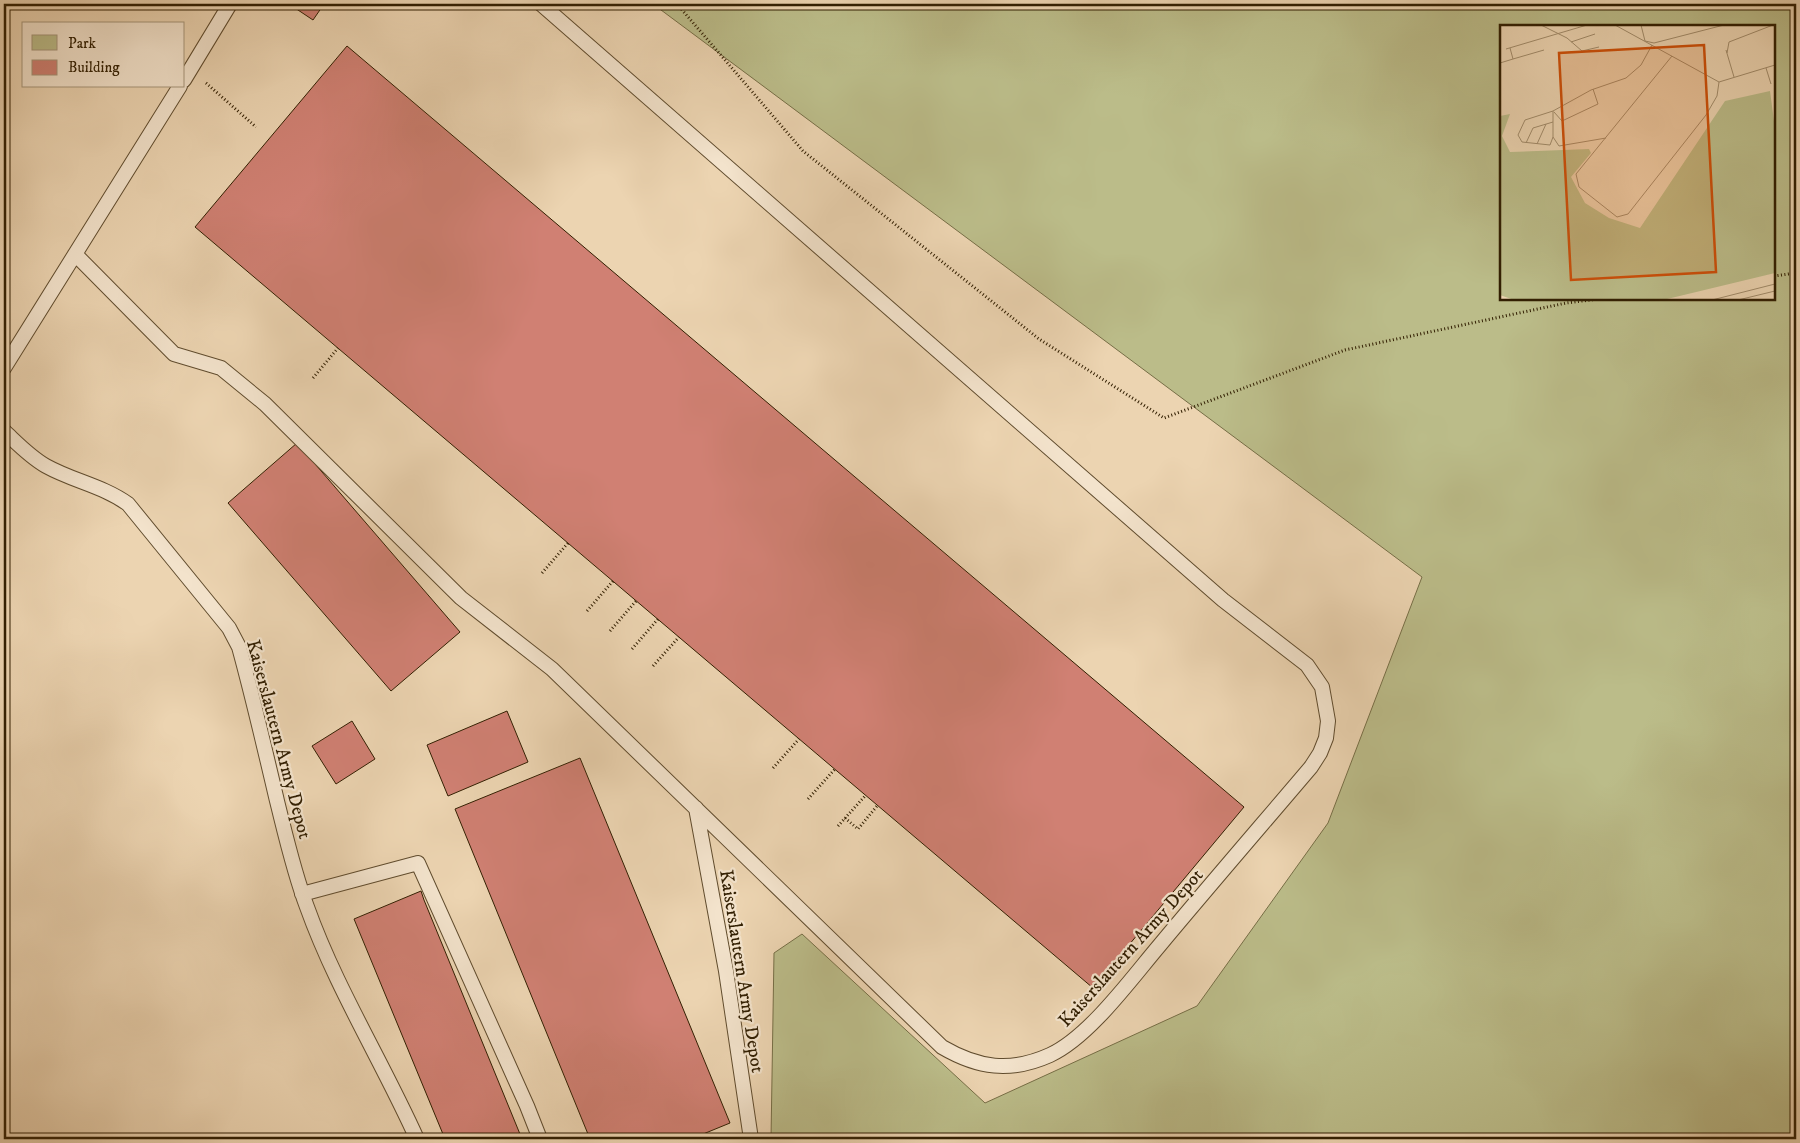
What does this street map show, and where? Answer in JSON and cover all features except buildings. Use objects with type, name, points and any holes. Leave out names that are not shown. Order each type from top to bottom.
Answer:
[{"type":"lane","points":[[187,75],[230,4]]},
{"type":"lane","name":"Kaiserslautern Army Depot","points":[[75,254],[174,354],[221,368],[265,404],[461,598],[552,669],[942,1047],[969,1061],[999,1067],[1013,1066],[1049,1055],[1068,1045],[1108,1006],[1311,767],[1320,753],[1326,738],[1328,721],[1322,687],[1307,665],[1223,600],[541,4]]},
{"type":"lane","points":[[4,368],[179,88]]},
{"type":"lane","name":"Kaiserslautern Army Depot","points":[[4,431],[37,460],[47,466],[116,495],[128,504],[229,628],[241,654],[287,843],[302,894],[334,973],[417,1139]]},
{"type":"lane","name":"Kaiserslautern Army Depot","points":[[696,808],[726,971],[751,1139]]},
{"type":"lane","points":[[302,894],[418,863],[540,1139]]},
{"type":"path","points":[[677,4],[803,151],[1039,339],[1164,418],[1345,350],[1566,303],[1591,300]]},
{"type":"path","points":[[187,75],[256,127]]},
{"type":"path","points":[[1775,276],[1796,273]]},
{"type":"path","points":[[313,378],[338,348]]},
{"type":"path","points":[[542,572],[568,543]]},
{"type":"path","points":[[587,611],[613,581]]},
{"type":"path","points":[[610,630],[636,600]]},
{"type":"path","points":[[632,649],[658,619]]},
{"type":"path","points":[[653,666],[679,637]]},
{"type":"path","points":[[773,768],[799,739]]},
{"type":"path","points":[[808,800],[835,769]]},
{"type":"path","points":[[838,826],[865,796]]},
{"type":"path","points":[[845,818],[858,829],[878,806]]},
{"type":"green space","points":[[653,4],[1796,4],[1796,1139],[771,1139],[774,953],[802,934],[985,1103],[1197,1006],[1328,823],[1422,577]]}]
